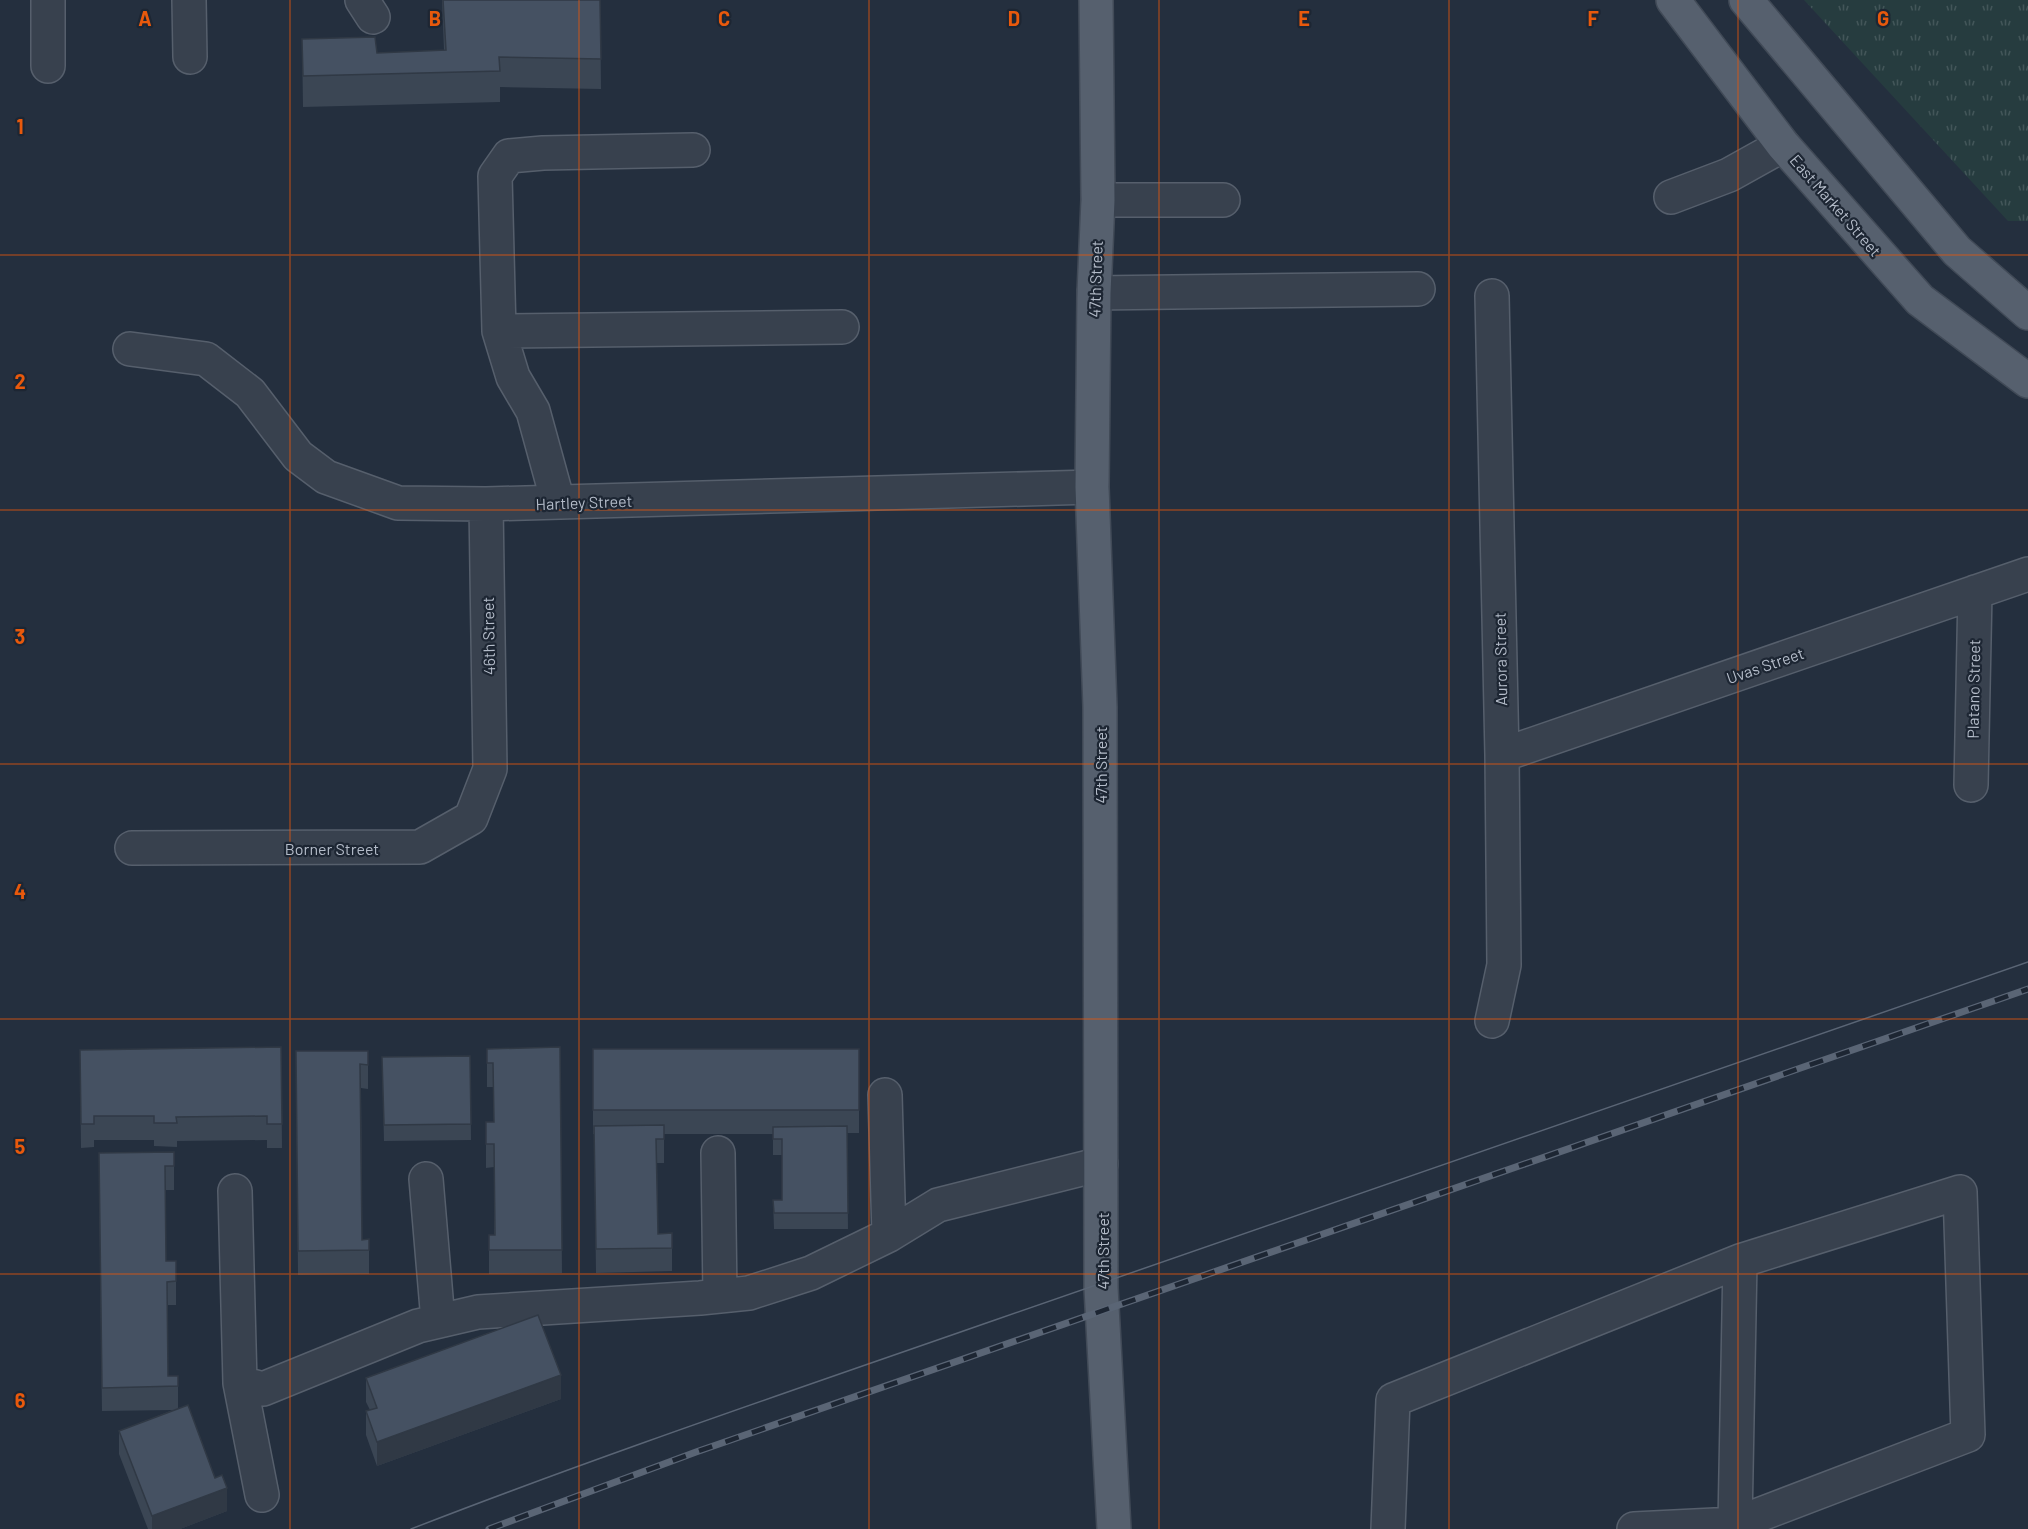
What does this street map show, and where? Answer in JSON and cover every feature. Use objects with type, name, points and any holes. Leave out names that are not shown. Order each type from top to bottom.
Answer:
[{"type":"main road","name":"47th Street","points":[[1096,0],[1098,200],[1094,293],[1092,488],[1100,707],[1101,1288],[1114,1529]]},
{"type":"main road","name":"East Market Street","points":[[1673,0],[1783,145],[1920,300],[2028,381]]},
{"type":"main road","points":[[1746,0],[1957,250],[2028,313]]},
{"type":"street","points":[[48,0],[48,66]]},
{"type":"street","points":[[189,0],[190,57]]},
{"type":"street","points":[[1671,197],[1729,175],[1783,145]]},
{"type":"street","points":[[558,502],[533,411],[513,376],[499,331],[495,176],[509,156],[543,153],[693,150]]},
{"type":"street","points":[[1098,200],[1223,200]]},
{"type":"street","points":[[1094,293],[1418,290]]},
{"type":"street","name":"Aurora Street","points":[[1492,296],[1504,965],[1492,1021]]},
{"type":"street","points":[[499,331],[842,327]]},
{"type":"street","name":"Hartley Street","points":[[130,349],[206,359],[250,393],[298,456],[326,477],[399,503],[486,504],[1092,488]]},
{"type":"street","name":"46th Street","points":[[486,504],[490,769]]},
{"type":"street","name":"Uvas Street","points":[[1502,756],[2028,574]]},
{"type":"street","name":"Platano Street","points":[[1971,785],[1975,592]]},
{"type":"street","name":"Borner Street","points":[[132,848],[420,848],[471,818],[490,769]]},
{"type":"street","points":[[885,1095],[889,1235]]},
{"type":"street","points":[[718,1153],[720,1296]]},
{"type":"street","points":[[240,1383],[263,1389],[417,1326],[477,1311],[749,1293],[811,1272],[889,1235],[938,1205],[1101,1164]]},
{"type":"street","points":[[426,1179],[438,1321]]},
{"type":"street","points":[[236,1191],[240,1383],[262,1495]]},
{"type":"street","points":[[1388,1529],[1393,1400],[1740,1261],[1960,1192],[1968,1435],[1735,1524],[1634,1529]]},
{"type":"street","points":[[1735,1524],[1740,1261]]},
{"type":"green space","points":[[1804,0],[2028,0],[2028,221],[2008,221]]},
{"type":"building","points":[[443,0],[600,0],[601,59],[499,57],[500,71],[303,76],[302,39],[375,37],[377,53],[446,50]]},
{"type":"building","points":[[281,1047],[282,1124],[267,1124],[267,1116],[176,1117],[177,1123],[154,1123],[154,1116],[94,1116],[94,1124],[81,1124],[80,1050]]},
{"type":"building","points":[[560,1047],[562,1250],[489,1250],[489,1235],[495,1235],[494,1144],[486,1144],[486,1122],[494,1122],[493,1063],[487,1063],[487,1049]]},
{"type":"building","points":[[593,1049],[859,1049],[859,1110],[593,1110]]},
{"type":"building","points":[[296,1051],[368,1051],[368,1065],[360,1064],[362,1240],[369,1239],[369,1250],[298,1251]]},
{"type":"building","points":[[470,1056],[471,1124],[384,1125],[382,1057]]},
{"type":"building","points":[[664,1125],[664,1139],[656,1139],[658,1234],[672,1233],[672,1248],[596,1249],[594,1126]]},
{"type":"building","points":[[847,1126],[848,1213],[774,1213],[773,1200],[782,1200],[782,1139],[773,1139],[773,1127]]},
{"type":"building","points":[[174,1152],[174,1166],[165,1166],[166,1261],[176,1261],[176,1281],[167,1282],[168,1376],[178,1376],[178,1386],[102,1388],[99,1153]]},
{"type":"building","points":[[538,1315],[561,1375],[377,1442],[366,1411],[377,1408],[366,1378]]},
{"type":"building","points":[[188,1405],[215,1478],[222,1475],[227,1488],[152,1516],[119,1431]]},
{"type":"tram line","points":[[411,1529],[702,1422],[2028,962]]},
{"type":"railway","points":[[489,1529],[696,1452],[2028,989]]}]
